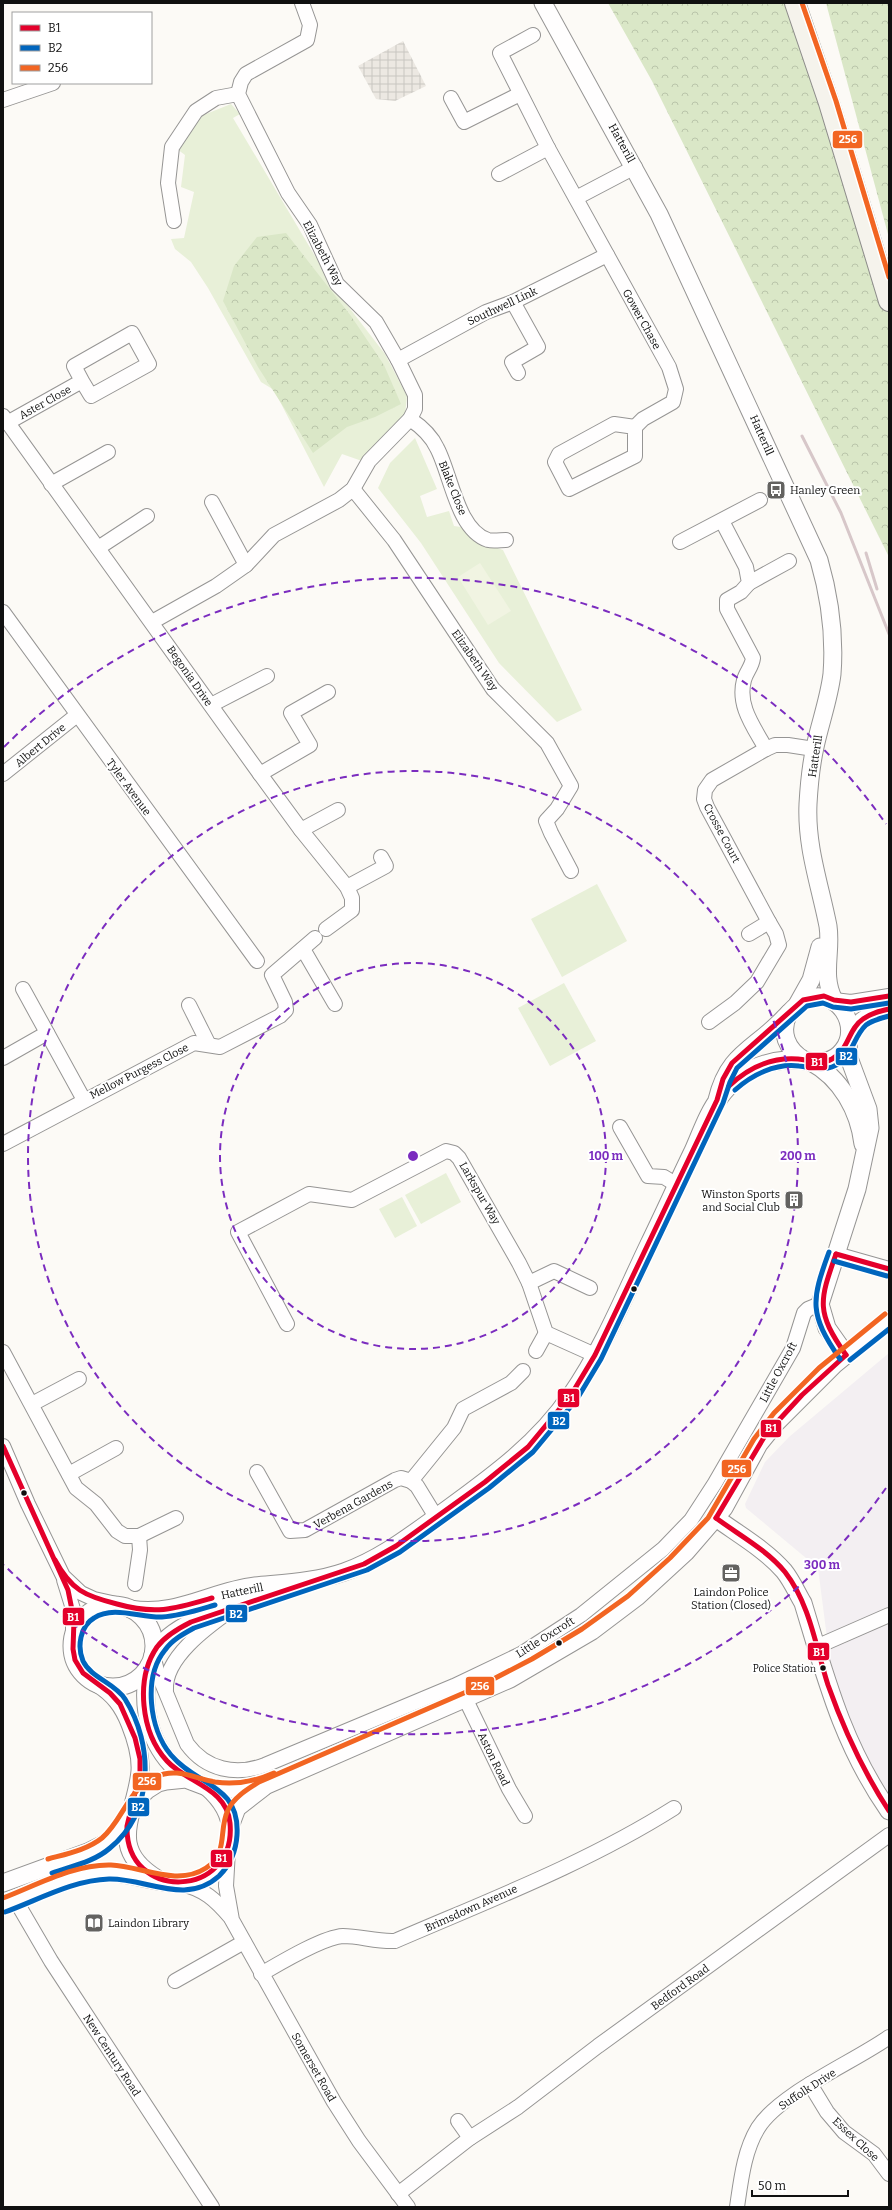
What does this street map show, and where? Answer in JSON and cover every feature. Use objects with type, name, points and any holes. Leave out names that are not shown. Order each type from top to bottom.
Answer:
[{"type":"main road","points":[[795,3],[846,158],[889,301]]},
{"type":"street","points":[[174,221],[168,183],[172,147],[196,111],[216,98],[238,94],[241,82],[246,74],[307,40],[310,24],[302,3]]},
{"type":"street","name":"Hatterill","points":[[543,3],[660,214],[819,560],[829,595],[832,625],[832,662],[827,703],[814,749],[808,804],[808,825],[811,856],[828,934],[827,975],[829,988],[834,1000],[846,1015],[849,1038],[837,1056],[824,1062],[776,1061],[750,1069],[733,1082],[717,1100]]},
{"type":"street","name":"Gower Chase","points":[[533,36],[500,53],[548,148],[669,367],[676,389],[673,402],[643,419],[635,427]]},
{"type":"street","points":[[3,100],[50,84]]},
{"type":"street","name":"Elizabeth Way","points":[[238,94],[288,193],[310,225],[337,284],[376,322],[398,360],[414,396],[414,409],[410,419]]},
{"type":"street","points":[[451,98],[464,122],[520,94]]},
{"type":"street","points":[[499,174],[548,148]]},
{"type":"street","points":[[576,198],[635,167]]},
{"type":"street","name":"Southwell Link","points":[[398,360],[486,312],[513,302],[607,255]]},
{"type":"street","points":[[513,302],[538,347],[512,362],[518,373]]},
{"type":"street","name":"Aster Close","points":[[132,333],[149,364],[91,396],[82,381],[74,366],[132,333]]},
{"type":"street","name":"Aster Close","points":[[5,419],[82,381]]},
{"type":"street","name":"Begonia Drive","points":[[5,419],[260,774],[301,830],[347,888],[352,898],[352,910],[303,949]]},
{"type":"street","points":[[152,622],[216,586],[246,565],[274,535],[329,505],[353,489],[369,461],[410,419]]},
{"type":"street","name":"Blake Close","points":[[410,419],[424,428],[437,448],[455,496],[471,529],[488,540],[506,540]]},
{"type":"street","points":[[614,424],[635,427],[635,456],[569,489],[555,462],[559,454],[614,424]]},
{"type":"street","points":[[51,484],[108,452]]},
{"type":"street","name":"Elizabeth Way","points":[[353,489],[394,540],[493,688],[547,743],[571,786],[557,809],[546,821],[571,871]]},
{"type":"street","points":[[680,542],[760,500]]},
{"type":"street","points":[[212,502],[246,565]]},
{"type":"street","points":[[98,548],[147,516]]},
{"type":"street","points":[[722,521],[746,567],[749,583]]},
{"type":"street","points":[[766,749],[744,708],[741,693],[744,678],[752,665],[752,658],[727,610],[726,600],[741,592],[749,583],[789,562]]},
{"type":"street","name":"Tyler Avenue","points":[[3,612],[257,961]]},
{"type":"street","points":[[211,705],[267,676]]},
{"type":"street","points":[[260,774],[310,746],[291,713],[328,692]]},
{"type":"street","name":"Albert Drive","points":[[3,774],[77,715]]},
{"type":"street","name":"Crosse Court","points":[[709,1022],[735,1003],[757,982],[779,945],[776,934],[711,816],[704,799],[705,790],[712,780],[775,745],[788,745],[814,749]]},
{"type":"street","points":[[301,830],[338,810]]},
{"type":"street","points":[[347,888],[386,866],[381,857]]},
{"type":"street","name":"Hatterill","points":[[808,1061],[792,1051],[785,1037],[785,1023],[816,967],[822,935],[821,903]]},
{"type":"street","points":[[749,934],[769,922]]},
{"type":"street","points":[[189,1005],[209,1045],[220,1047],[280,1016],[286,1010],[285,1002],[272,975],[303,949],[335,1004]]},
{"type":"street","name":"Mellow Purgess Close","points":[[23,989],[84,1100]]},
{"type":"street","name":"Hatterill","points":[[151,1661],[167,1637],[181,1627],[212,1614],[364,1564],[396,1546],[497,1472],[528,1447],[571,1395],[595,1355],[717,1100],[723,1079],[732,1063],[776,1026],[794,1007],[814,997],[824,996],[834,1000]]},
{"type":"street","points":[[834,1000],[851,1002],[889,996]]},
{"type":"street","points":[[846,1355],[827,1328],[820,1304],[857,1189],[870,1123],[868,1109],[849,1058],[849,1038],[857,1022],[873,1013],[889,1009]]},
{"type":"street","points":[[3,1058],[47,1033]]},
{"type":"street","name":"Mellow Purgess Close","points":[[3,1144],[194,1043],[209,1045]]},
{"type":"street","points":[[808,1061],[828,1074],[849,1099],[859,1126],[864,1156]]},
{"type":"street","points":[[620,1126],[648,1176],[664,1177],[677,1185]]},
{"type":"street","name":"Larkspur Way","points":[[287,1324],[238,1232],[309,1194],[352,1200],[446,1151],[454,1153],[459,1158],[529,1283],[546,1333]]},
{"type":"street","points":[[836,1254],[889,1269]]},
{"type":"street","points":[[529,1283],[554,1271],[590,1288]]},
{"type":"street","name":"Little Oxcroft","points":[[151,1661],[183,1736],[192,1751],[210,1764],[222,1769],[246,1770],[265,1765],[367,1723],[454,1686],[521,1654],[581,1615],[611,1592],[663,1550],[691,1520],[715,1483],[793,1348],[804,1313],[808,1308],[820,1304]]},
{"type":"street","points":[[9,1903],[80,1878],[100,1873],[121,1873],[180,1884],[197,1881],[210,1874],[220,1864],[228,1849],[231,1824],[237,1808],[267,1785],[466,1700],[510,1679],[592,1631],[668,1571],[716,1518],[766,1434],[802,1395],[846,1355],[889,1320]]},
{"type":"street","points":[[536,1351],[546,1333],[595,1355]]},
{"type":"street","points":[[3,1352],[76,1488],[96,1504],[117,1531],[125,1536],[139,1536],[176,1518]]},
{"type":"street","points":[[436,1517],[417,1486],[411,1481],[454,1428],[463,1409],[511,1383],[523,1371]]},
{"type":"street","points":[[32,1404],[79,1379]]},
{"type":"street","points":[[3,1446],[28,1504],[63,1576],[73,1609],[74,1637]]},
{"type":"street","points":[[69,1474],[116,1448]]},
{"type":"street","name":"Verbena Gardens","points":[[257,1472],[290,1531],[305,1530],[395,1480],[401,1478],[411,1481]]},
{"type":"street","points":[[716,1518],[760,1551],[784,1572],[802,1603],[842,1728],[873,1789],[889,1811]]},
{"type":"street","points":[[135,1584],[140,1550],[139,1536]]},
{"type":"street","points":[[63,1576],[81,1593],[94,1599],[126,1607],[139,1614],[148,1625],[153,1635],[151,1661],[144,1697],[147,1717],[154,1739],[165,1759],[200,1784],[224,1805],[231,1824]]},
{"type":"street","name":"Hatterill","points":[[126,1607],[173,1609],[250,1587],[308,1582]]},
{"type":"street","points":[[126,1607],[107,1605],[89,1613],[81,1620],[74,1637],[72,1648],[78,1666],[86,1676],[118,1700],[127,1716],[135,1738],[140,1764],[127,1824],[129,1847],[136,1862],[146,1872],[158,1880]]},
{"type":"street","name":"Little Oxcroft","points":[[168,1700],[166,1678],[176,1659],[216,1621],[238,1606]]},
{"type":"street","points":[[816,1647],[889,1614]]},
{"type":"street","points":[[95,1682],[112,1687],[122,1686],[137,1679],[151,1661]]},
{"type":"street","name":"Aston Road","points":[[466,1700],[509,1788],[525,1816]]},
{"type":"street","points":[[3,1883],[98,1848],[113,1836],[147,1790],[158,1783],[178,1779],[234,1790],[267,1785]]},
{"type":"street","name":"Brimsdown Avenue","points":[[261,1974],[308,1948],[342,1936],[367,1940],[395,1941],[580,1861],[638,1831],[674,1808]]},
{"type":"street","name":"Bedford Road","points":[[398,2194],[470,2138],[518,2107],[598,2046],[889,1835]]},
{"type":"street","name":"Somerset Road","points":[[228,1849],[226,1886],[232,1920]]},
{"type":"street","name":"Somerset Road","points":[[180,1884],[200,1890],[212,1897],[232,1920],[334,2102],[359,2141],[408,2207]]},
{"type":"street","name":"New Century Road","points":[[9,1903],[55,1968],[212,2207]]},
{"type":"street","points":[[175,1981],[244,1942]]},
{"type":"street","name":"Suffolk Drive","points":[[737,2207],[748,2150],[759,2127],[778,2107],[810,2084],[889,2037]]},
{"type":"street","name":"Essex Close","points":[[810,2084],[827,2112],[844,2132],[874,2154],[889,2174]]},
{"type":"street","points":[[458,2121],[470,2138]]},
{"type":"shaded area","points":[[403,41],[426,86],[395,101],[376,99],[358,66]]},
{"type":"shaded area","points":[[889,1353],[889,1798],[848,1720],[831,1669],[818,1568],[746,1508],[745,1504],[765,1462],[789,1437]]},
{"type":"green space","points":[[608,3],[794,3],[889,301],[889,557],[652,81]]},
{"type":"green space","points":[[826,3],[889,3],[889,238]]},
{"type":"green space","points":[[231,104],[240,114],[233,118],[334,288],[385,354],[407,396],[405,415],[362,461],[342,454],[324,487],[274,390],[261,382],[208,288],[191,262],[175,249],[171,239],[184,238],[194,192],[181,187],[185,155],[177,149],[201,116]]},
{"type":"green space","points":[[286,233],[351,316],[384,365],[401,404],[375,417],[347,427],[313,453],[258,367],[223,301],[234,266],[257,237]]},
{"type":"green space","points":[[415,438],[437,489],[420,496],[427,517],[449,511],[454,526],[461,527],[473,539],[503,550],[582,710],[557,722],[499,663],[421,543],[378,488],[390,463]]},
{"type":"green space","points":[[480,563],[511,611],[488,625],[458,577]]},
{"type":"green space","points":[[597,884],[627,941],[562,977],[531,919]]},
{"type":"green space","points":[[564,983],[596,1041],[550,1066],[518,1008]]},
{"type":"green space","points":[[446,1173],[461,1202],[421,1224],[405,1195]]},
{"type":"green space","points":[[402,1197],[417,1226],[395,1238],[379,1209]]},
{"type":"railway","points":[[802,436],[841,513],[889,634]]},
{"type":"railway","points":[[866,553],[877,589]]},
{"type":"transit line","name":"256","points":[[802,3],[836,101],[889,277]]},
{"type":"transit line","name":"B1","points":[[3,1446],[68,1590],[74,1620],[73,1649],[75,1660],[83,1673],[110,1693],[120,1704],[135,1738],[140,1759],[140,1772],[127,1826],[131,1851],[143,1869],[161,1879],[180,1882],[200,1878],[217,1866],[228,1848],[230,1823],[227,1811],[222,1802],[205,1787],[175,1769],[158,1749],[151,1736],[144,1706],[144,1690],[150,1660],[160,1643],[168,1636],[191,1622],[364,1564],[396,1546],[485,1482],[528,1447],[571,1395],[595,1355],[717,1100],[723,1079],[732,1063],[803,1000],[824,996],[834,1000],[851,1002],[889,996]]},
{"type":"transit line","name":"B2","points":[[5,1912],[56,1891],[96,1880],[123,1880],[179,1890],[193,1889],[206,1885],[219,1876],[234,1852],[237,1835],[236,1818],[232,1805],[224,1795],[181,1765],[171,1755],[158,1731],[154,1717],[151,1688],[158,1661],[168,1646],[174,1640],[194,1628],[367,1570],[400,1552],[489,1488],[533,1452],[577,1399],[601,1359],[723,1103],[730,1082],[737,1068],[807,1006],[823,1003],[833,1007],[851,1009],[889,1003]]},
{"type":"transit line","name":"B1","points":[[729,1086],[752,1069],[770,1062],[788,1059],[820,1062],[828,1061],[838,1055],[842,1050],[858,1023],[869,1015],[889,1009]]},
{"type":"transit line","name":"B2","points":[[735,1090],[756,1075],[781,1066],[799,1066],[820,1069],[832,1067],[844,1059],[861,1030],[866,1025],[874,1020],[889,1016]]},
{"type":"transit line","name":"B2","points":[[829,1252],[819,1283],[816,1296],[816,1307],[818,1318],[823,1330],[840,1359]]},
{"type":"transit line","name":"B1","points":[[836,1254],[826,1284],[823,1306],[829,1328],[846,1355]]},
{"type":"transit line","name":"B1","points":[[836,1254],[889,1269]]},
{"type":"transit line","name":"B2","points":[[834,1261],[887,1276]]},
{"type":"transit line","name":"256","points":[[3,1898],[56,1876],[83,1868],[111,1865],[123,1866],[171,1876],[183,1876],[206,1868],[218,1855],[222,1841],[225,1818],[231,1805],[242,1794],[259,1782],[480,1686],[532,1659],[582,1629],[628,1596],[670,1558],[708,1518],[754,1439],[774,1413],[819,1368],[885,1314]]},
{"type":"transit line","name":"B2","points":[[850,1360],[889,1329]]},
{"type":"transit line","name":"B1","points":[[716,1518],[766,1434],[802,1395],[846,1355]]},
{"type":"transit line","name":"B1","points":[[716,1518],[770,1557],[785,1572],[794,1585],[806,1612],[828,1685],[841,1718],[862,1765],[889,1811]]},
{"type":"transit line","name":"B1","points":[[55,1560],[73,1585],[96,1598],[106,1601],[131,1607],[154,1610],[176,1608],[212,1598]]},
{"type":"transit line","name":"B2","points":[[52,1873],[97,1857],[110,1848],[124,1833],[135,1816],[142,1797],[145,1777],[145,1757],[141,1737],[134,1717],[125,1699],[121,1693],[92,1672],[83,1661],[80,1643],[86,1626],[94,1618],[110,1612],[162,1617],[196,1611],[215,1605]]},
{"type":"transit line","name":"256","points":[[48,1859],[83,1849],[102,1838],[115,1823],[138,1789],[155,1777],[163,1774],[178,1773],[215,1782],[238,1783],[274,1773]]},
{"type":"place","name":"Hanley Green","points":[[776,490]]},
{"type":"place","name":"Winston Sports and Social Club","points":[[794,1200]]},
{"type":"place","name":"Laindon Police Station (Closed)","points":[[731,1573]]},
{"type":"place","name":"Police Station","points":[[823,1668]]},
{"type":"place","name":"Laindon Library","points":[[94,1923]]}]
